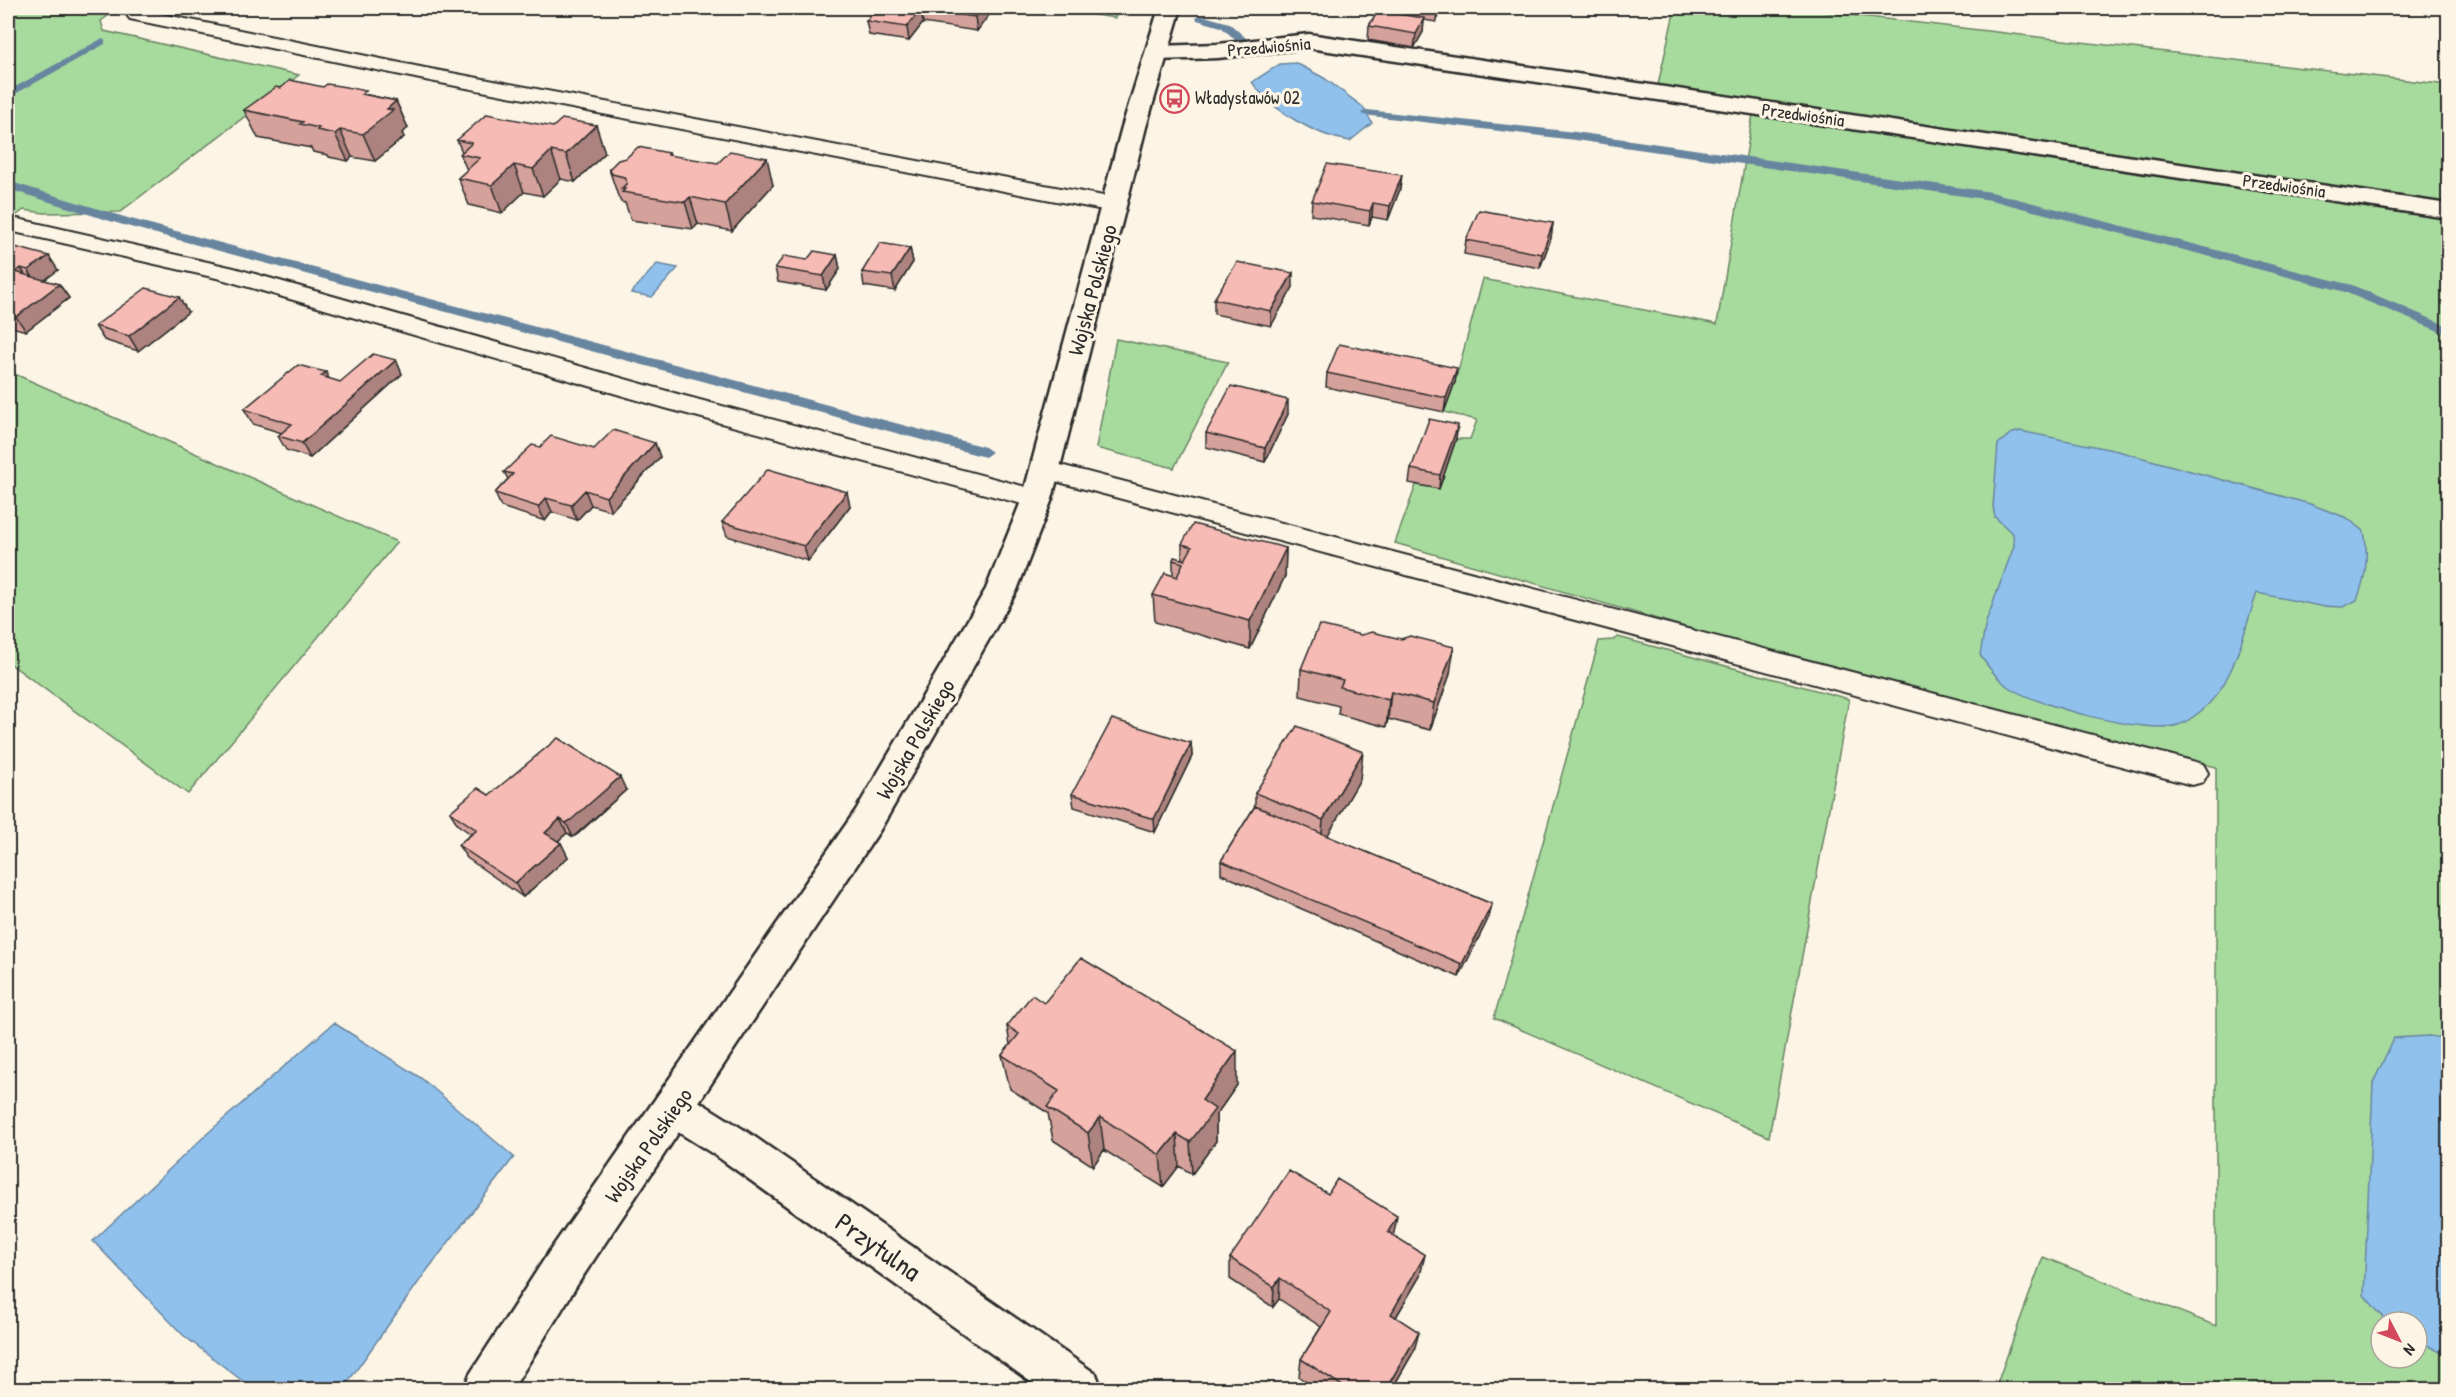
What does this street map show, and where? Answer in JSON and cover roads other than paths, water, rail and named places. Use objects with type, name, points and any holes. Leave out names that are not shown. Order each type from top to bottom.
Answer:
[{"type":"street","name":"Wojska Polskiego","points":[[486,1389],[564,1267],[868,820],[1001,590],[1041,484],[1134,127],[1170,8]]},
{"type":"street","name":"Przedwiośnia","points":[[1157,53],[1208,51],[1309,41],[2448,211]]},
{"type":"street","name":"Przytulna","points":[[673,1107],[732,1144],[1080,1389]]},
{"type":"lane","points":[[137,15],[425,74],[1114,205]]},
{"type":"lane","points":[[18,226],[226,273],[674,402],[1041,484],[2192,773]]},
{"type":"water","points":[[1296,63],[1324,78],[1363,107],[1372,123],[1350,141],[1323,134],[1283,112],[1271,103],[1252,82],[1280,64]]},
{"type":"water","points":[[657,264],[678,268],[652,297],[631,293]]},
{"type":"water","points":[[2020,431],[2118,451],[2310,504],[2347,518],[2364,531],[2366,540],[2366,566],[2357,600],[2343,607],[2320,606],[2257,593],[2237,656],[2222,687],[2201,711],[2178,725],[2142,726],[2117,722],[2040,702],[2021,694],[1999,679],[1980,655],[1986,622],[2014,546],[2013,534],[1995,517],[1993,507],[1998,444],[2010,434]]},
{"type":"water","points":[[334,1023],[421,1078],[514,1157],[425,1273],[343,1389],[253,1389],[183,1335],[93,1241],[209,1132]]},
{"type":"water","points":[[2429,1036],[2448,1039],[2448,1356],[2429,1346],[2429,1310],[2377,1310],[2364,1295],[2373,1083],[2394,1038]]},
{"type":"waterway","points":[[1201,18],[1225,25],[1241,39]]},
{"type":"waterway","points":[[8,95],[101,42]]},
{"type":"waterway","points":[[1367,113],[1575,136],[1991,196],[2347,288],[2448,331]]},
{"type":"waterway","points":[[8,185],[127,222],[985,452]]},
{"type":"place","name":"Władysławów 02","points":[[1174,98]]}]
